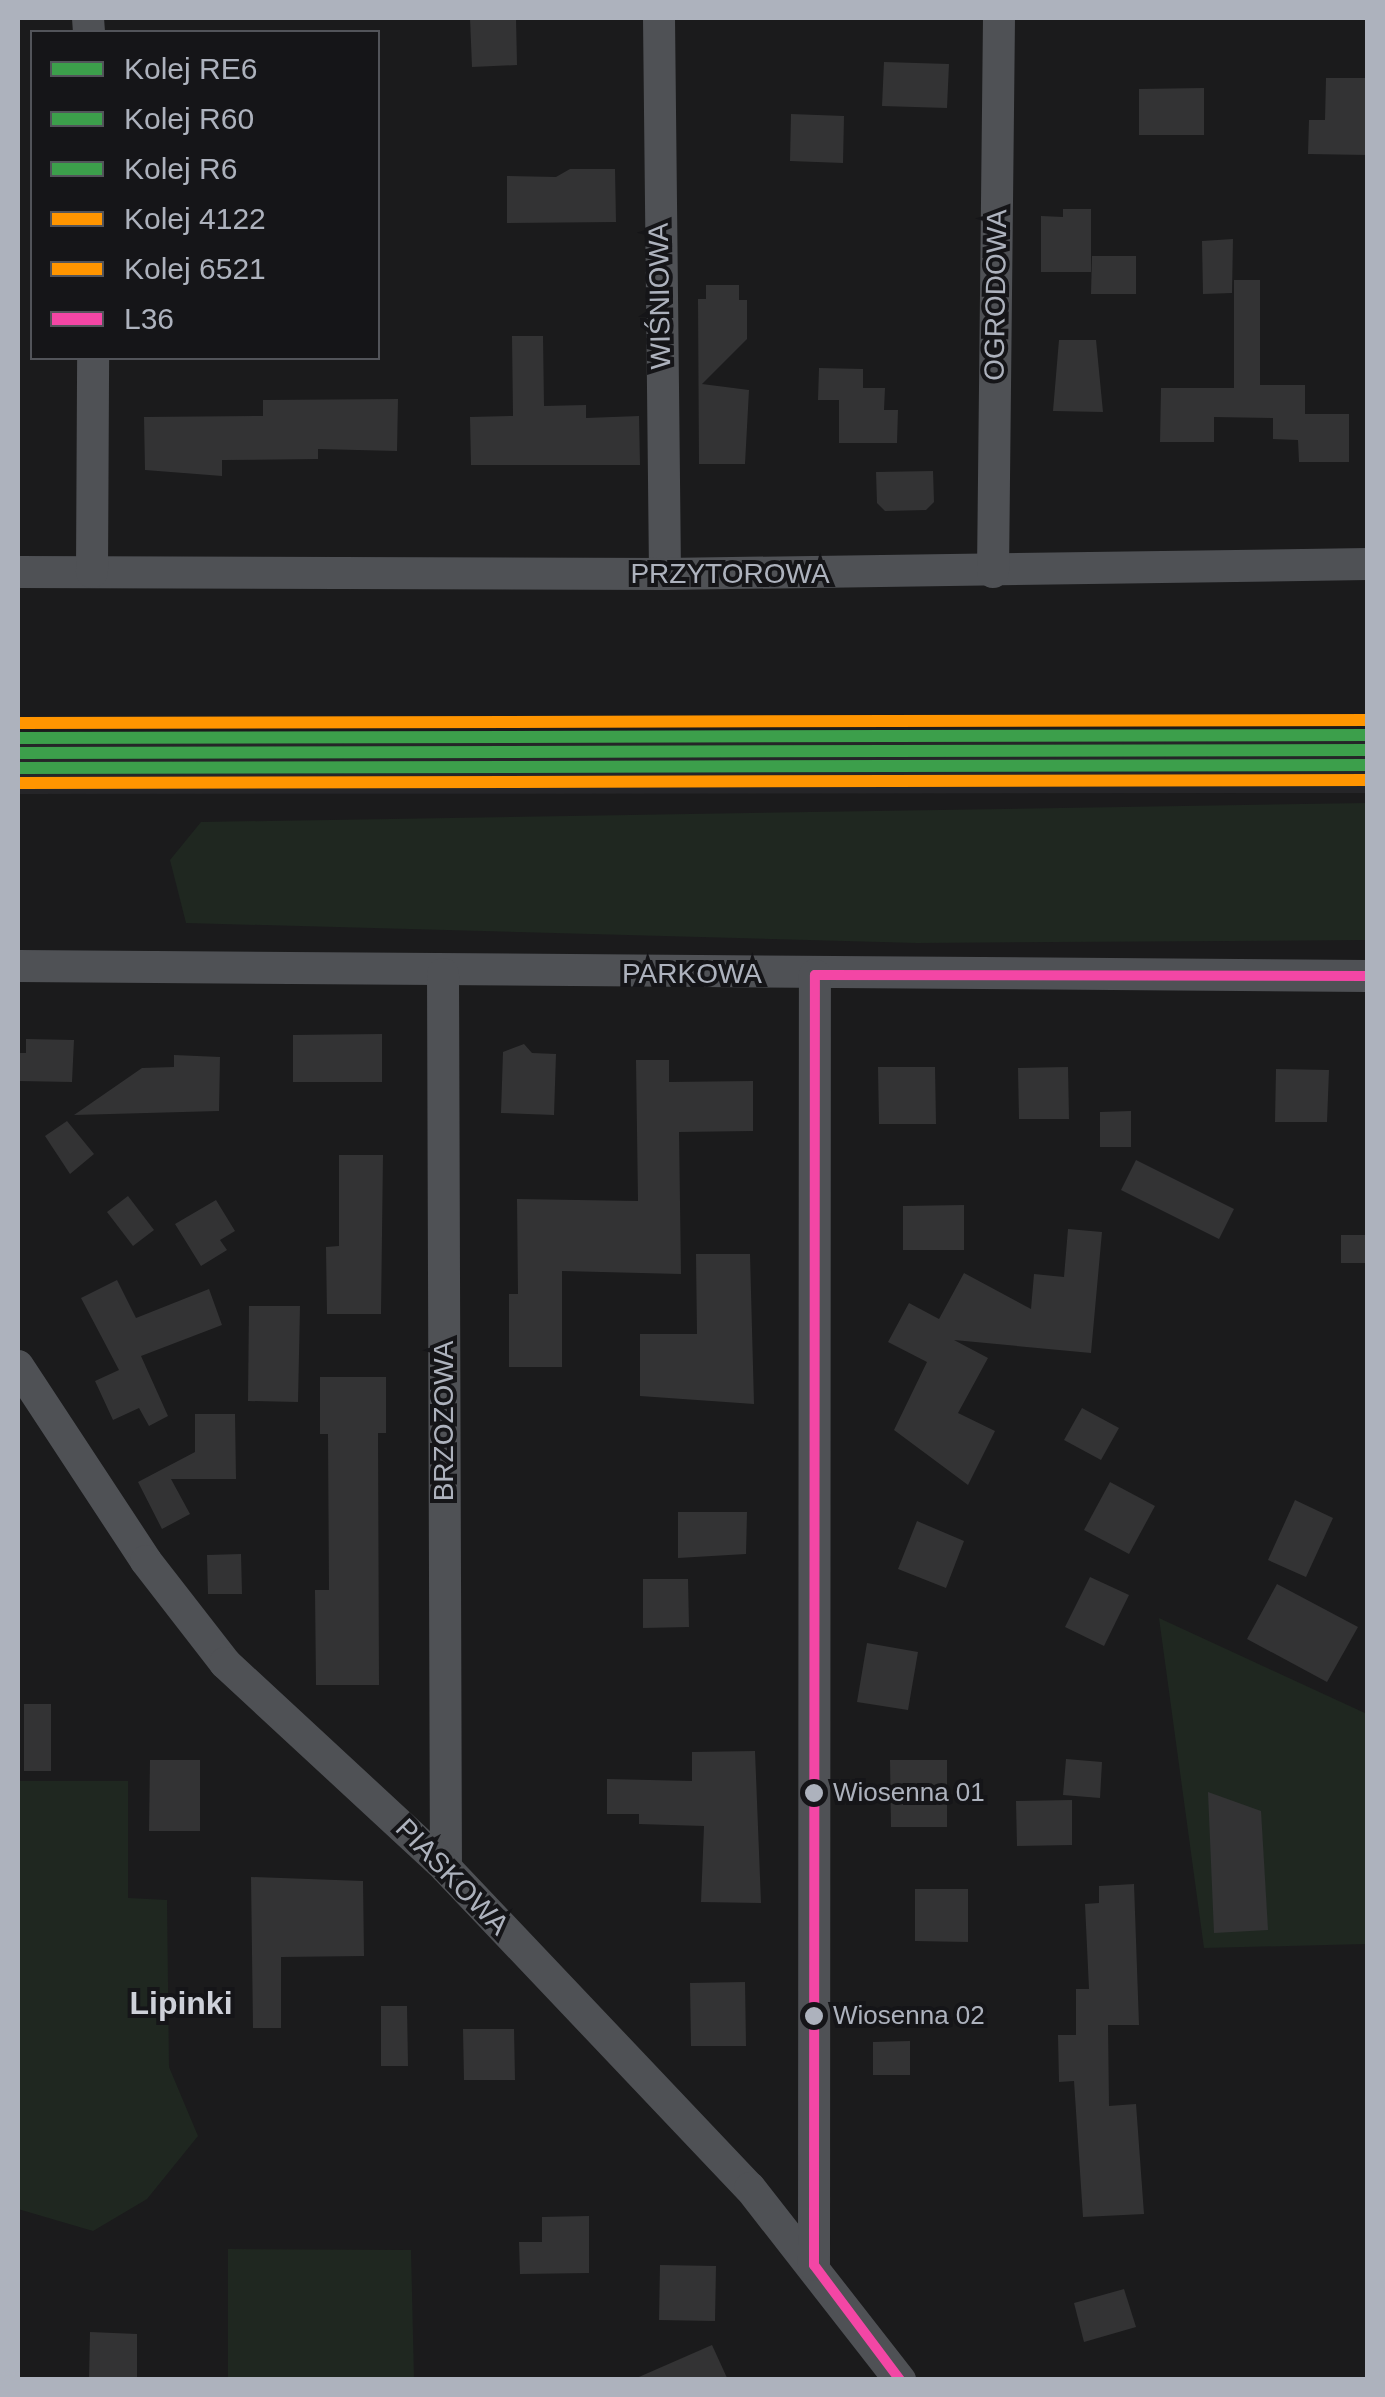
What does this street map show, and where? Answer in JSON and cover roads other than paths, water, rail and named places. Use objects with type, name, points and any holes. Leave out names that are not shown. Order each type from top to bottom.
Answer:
[{"type":"street","name":"WIŚNIOWA","points":[[659,18],[665,574]]},
{"type":"street","name":"OGRODOWA","points":[[993,572],[999,18]]},
{"type":"street","points":[[92,572],[93,360]]},
{"type":"street","name":"PRZYTOROWA","points":[[18,572],[665,574],[1368,564]]},
{"type":"street","name":"PARKOWA","points":[[18,966],[444,974],[1368,976]]},
{"type":"street","name":"BRZOZOWA","points":[[444,974],[446,1868]]},
{"type":"street","points":[[814,975],[814,2265]]},
{"type":"street","name":"PIASKOWA","points":[[18,1366],[146,1561],[212,1648],[446,1868],[750,2188],[814,2265],[888,2375]]},
{"type":"rail line","name":"6521","points":[[18,723],[1368,720]]},
{"type":"rail line","name":"R6","points":[[18,738],[1368,735]]},
{"type":"rail line","name":"RE6","points":[[18,753],[1368,750]]},
{"type":"rail line","name":"R60","points":[[18,768],[1368,765]]},
{"type":"rail line","name":"4122","points":[[18,783],[1368,780]]},
{"type":"place","name":"Wiosenna 01","points":[[814,1793]]},
{"type":"place","name":"Wiosenna 02","points":[[814,2016]]},
{"type":"district","name":"Lipinki","points":[[181,2003]]}]
